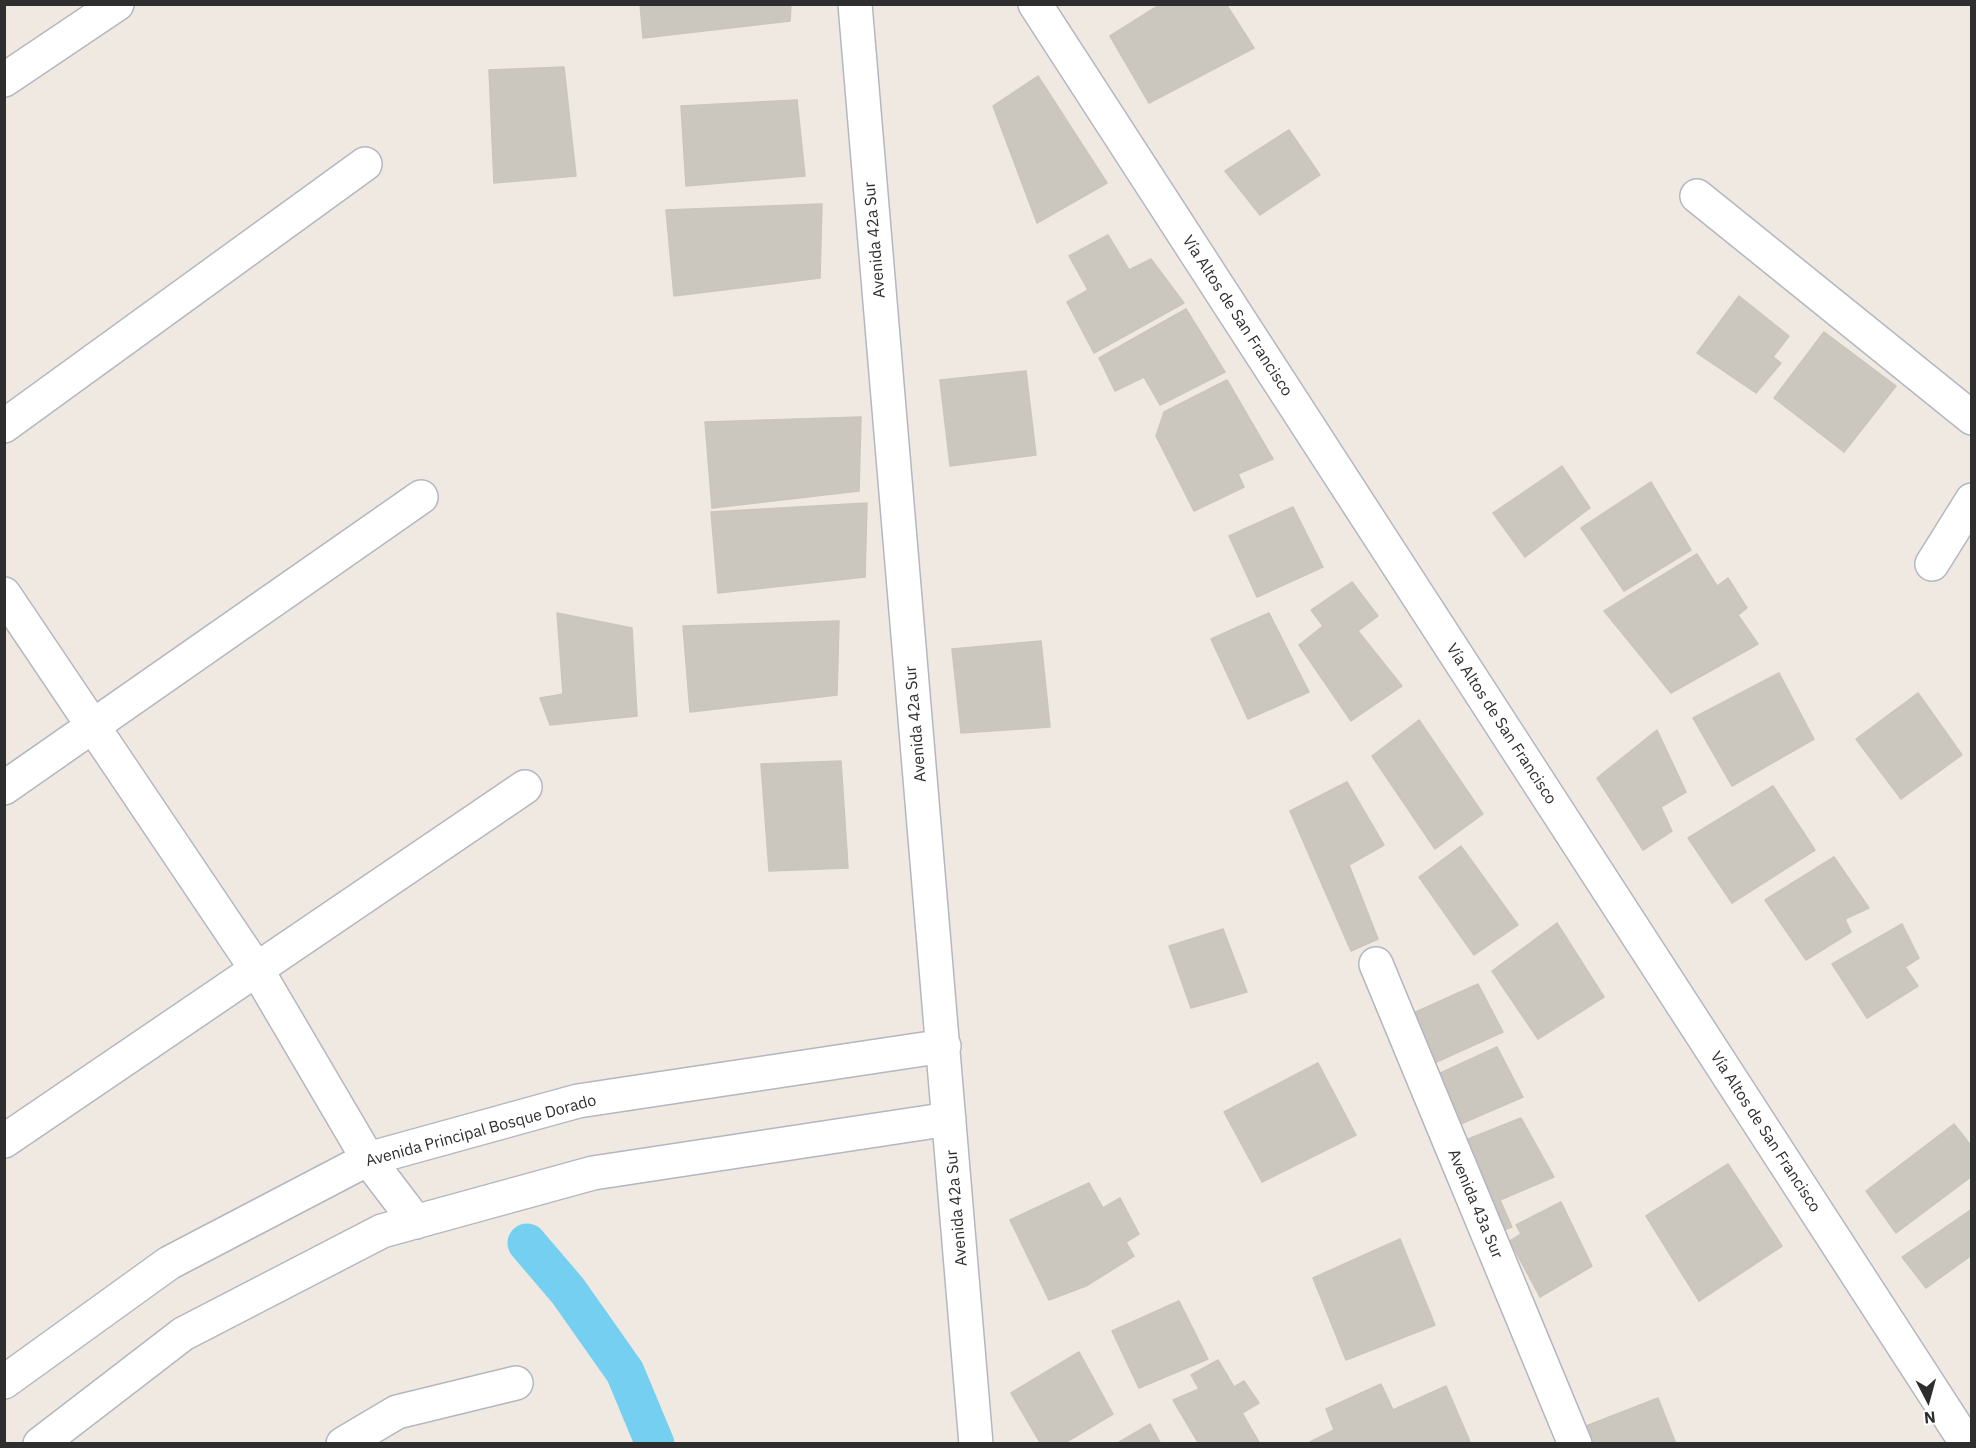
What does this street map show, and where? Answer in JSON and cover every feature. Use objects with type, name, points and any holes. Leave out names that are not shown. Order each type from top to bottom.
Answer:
[{"type":"street","points":[[4,80],[117,4]]},
{"type":"street","name":"Avenida 42a Sur","points":[[855,4],[976,1443]]},
{"type":"street","name":"Vía Altos de San Francisco","points":[[1035,4],[1967,1443]]},
{"type":"street","points":[[4,426],[365,164]]},
{"type":"street","points":[[1697,196],[1971,418]]},
{"type":"street","points":[[4,788],[421,497]]},
{"type":"street","points":[[1932,564],[1971,500]]},
{"type":"street","points":[[4,594],[256,969],[368,1159],[416,1222]]},
{"type":"street","points":[[4,1141],[525,788]]},
{"type":"street","name":"Avenida 43a Sur","points":[[1376,964],[1575,1443]]},
{"type":"street","name":"Avenida Principal Bosque Dorado","points":[[4,1382],[168,1263],[368,1159],[578,1101],[944,1046]]},
{"type":"street","points":[[40,1443],[183,1334],[382,1231],[593,1173],[949,1119]]},
{"type":"street","points":[[343,1443],[397,1412],[516,1383]]},
{"type":"building","points":[[640,4],[791,4],[790,21],[643,38]]},
{"type":"building","points":[[1161,4],[1226,4],[1254,48],[1149,103],[1110,36]]},
{"type":"building","points":[[564,67],[576,176],[494,183],[489,70]]},
{"type":"building","points":[[1038,76],[1107,183],[1037,223],[993,106]]},
{"type":"building","points":[[797,100],[805,176],[686,186],[681,106]]},
{"type":"building","points":[[1289,130],[1320,175],[1260,215],[1225,171]]},
{"type":"building","points":[[822,204],[820,278],[674,296],[666,210]]},
{"type":"building","points":[[1108,235],[1129,270],[1151,259],[1184,303],[1094,353],[1067,302],[1088,290],[1069,256]]},
{"type":"building","points":[[1739,296],[1789,336],[1773,357],[1781,363],[1756,393],[1697,353]]},
{"type":"building","points":[[1186,309],[1225,372],[1160,405],[1144,377],[1115,391],[1099,358]]},
{"type":"building","points":[[1824,332],[1896,386],[1844,452],[1774,398]]},
{"type":"building","points":[[1026,371],[1036,455],[950,466],[940,380]]},
{"type":"building","points":[[1227,380],[1273,459],[1238,474],[1244,487],[1194,511],[1156,436],[1164,412]]},
{"type":"building","points":[[861,417],[859,491],[712,508],[705,422]]},
{"type":"building","points":[[1562,466],[1590,508],[1525,557],[1493,513]]},
{"type":"building","points":[[1651,482],[1691,550],[1624,591],[1581,528]]},
{"type":"building","points":[[867,503],[865,577],[718,593],[711,512]]},
{"type":"building","points":[[1293,507],[1323,567],[1257,597],[1229,536]]},
{"type":"building","points":[[1697,554],[1717,586],[1728,578],[1747,608],[1738,615],[1758,644],[1671,693],[1604,611]]},
{"type":"building","points":[[1352,582],[1378,616],[1358,631],[1402,686],[1351,721],[1299,645],[1323,626],[1311,610]]},
{"type":"building","points":[[557,613],[632,628],[637,716],[550,725],[540,698],[563,694]]},
{"type":"building","points":[[1269,613],[1309,692],[1248,719],[1211,639]]},
{"type":"building","points":[[839,621],[837,695],[690,712],[683,626]]},
{"type":"building","points":[[1041,641],[1050,727],[961,733],[952,649]]},
{"type":"building","points":[[1779,673],[1814,739],[1732,786],[1693,718]]},
{"type":"building","points":[[1918,693],[1962,755],[1901,799],[1856,739]]},
{"type":"building","points":[[1419,720],[1483,814],[1435,849],[1372,756]]},
{"type":"building","points":[[1657,730],[1686,792],[1661,807],[1672,831],[1643,850],[1597,778]]},
{"type":"building","points":[[841,761],[848,868],[769,871],[761,764]]},
{"type":"building","points":[[1347,782],[1384,845],[1349,865],[1378,939],[1351,951],[1290,811]]},
{"type":"building","points":[[1773,786],[1815,850],[1732,903],[1688,838]]},
{"type":"building","points":[[1461,846],[1518,925],[1474,955],[1419,877]]},
{"type":"building","points":[[1834,857],[1869,908],[1845,919],[1851,932],[1806,960],[1765,900]]},
{"type":"building","points":[[1557,923],[1604,997],[1538,1039],[1492,971]]},
{"type":"building","points":[[1902,924],[1919,958],[1905,967],[1918,986],[1867,1018],[1832,964]]},
{"type":"building","points":[[1223,929],[1247,992],[1191,1008],[1169,946]]},
{"type":"building","points":[[1478,984],[1503,1032],[1432,1064],[1409,1015]]},
{"type":"building","points":[[1497,1047],[1523,1097],[1456,1126],[1434,1076]]},
{"type":"building","points":[[1318,1063],[1356,1135],[1262,1182],[1224,1112]]},
{"type":"building","points":[[1521,1118],[1554,1177],[1500,1200],[1512,1227],[1498,1232],[1458,1143]]},
{"type":"building","points":[[1954,1124],[1972,1147],[1972,1176],[1896,1233],[1866,1191]]},
{"type":"building","points":[[1728,1164],[1782,1246],[1699,1301],[1646,1216]]},
{"type":"building","points":[[1089,1183],[1103,1208],[1120,1198],[1139,1234],[1126,1242],[1134,1256],[1086,1286],[1049,1300],[1010,1220]]},
{"type":"building","points":[[1561,1202],[1592,1266],[1540,1297],[1510,1241],[1521,1234],[1516,1225]]},
{"type":"building","points":[[1972,1209],[1972,1255],[1926,1288],[1902,1257]]},
{"type":"building","points":[[1400,1239],[1435,1325],[1346,1360],[1313,1278]]},
{"type":"building","points":[[1179,1301],[1208,1359],[1139,1388],[1112,1331]]},
{"type":"building","points":[[1079,1352],[1113,1414],[1063,1444],[1041,1444],[1011,1393]]},
{"type":"building","points":[[1218,1360],[1234,1387],[1244,1381],[1259,1403],[1242,1413],[1260,1444],[1199,1444],[1173,1400],[1199,1389],[1191,1375]]},
{"type":"building","points":[[1381,1384],[1393,1410],[1446,1386],[1471,1444],[1311,1444],[1310,1442],[1334,1430],[1326,1409]]},
{"type":"building","points":[[1658,1398],[1676,1444],[1587,1444],[1581,1428]]},
{"type":"building","points":[[1150,1424],[1161,1444],[1116,1444]]},
{"type":"waterway","points":[[527,1243],[568,1291],[625,1372],[655,1444]]}]
